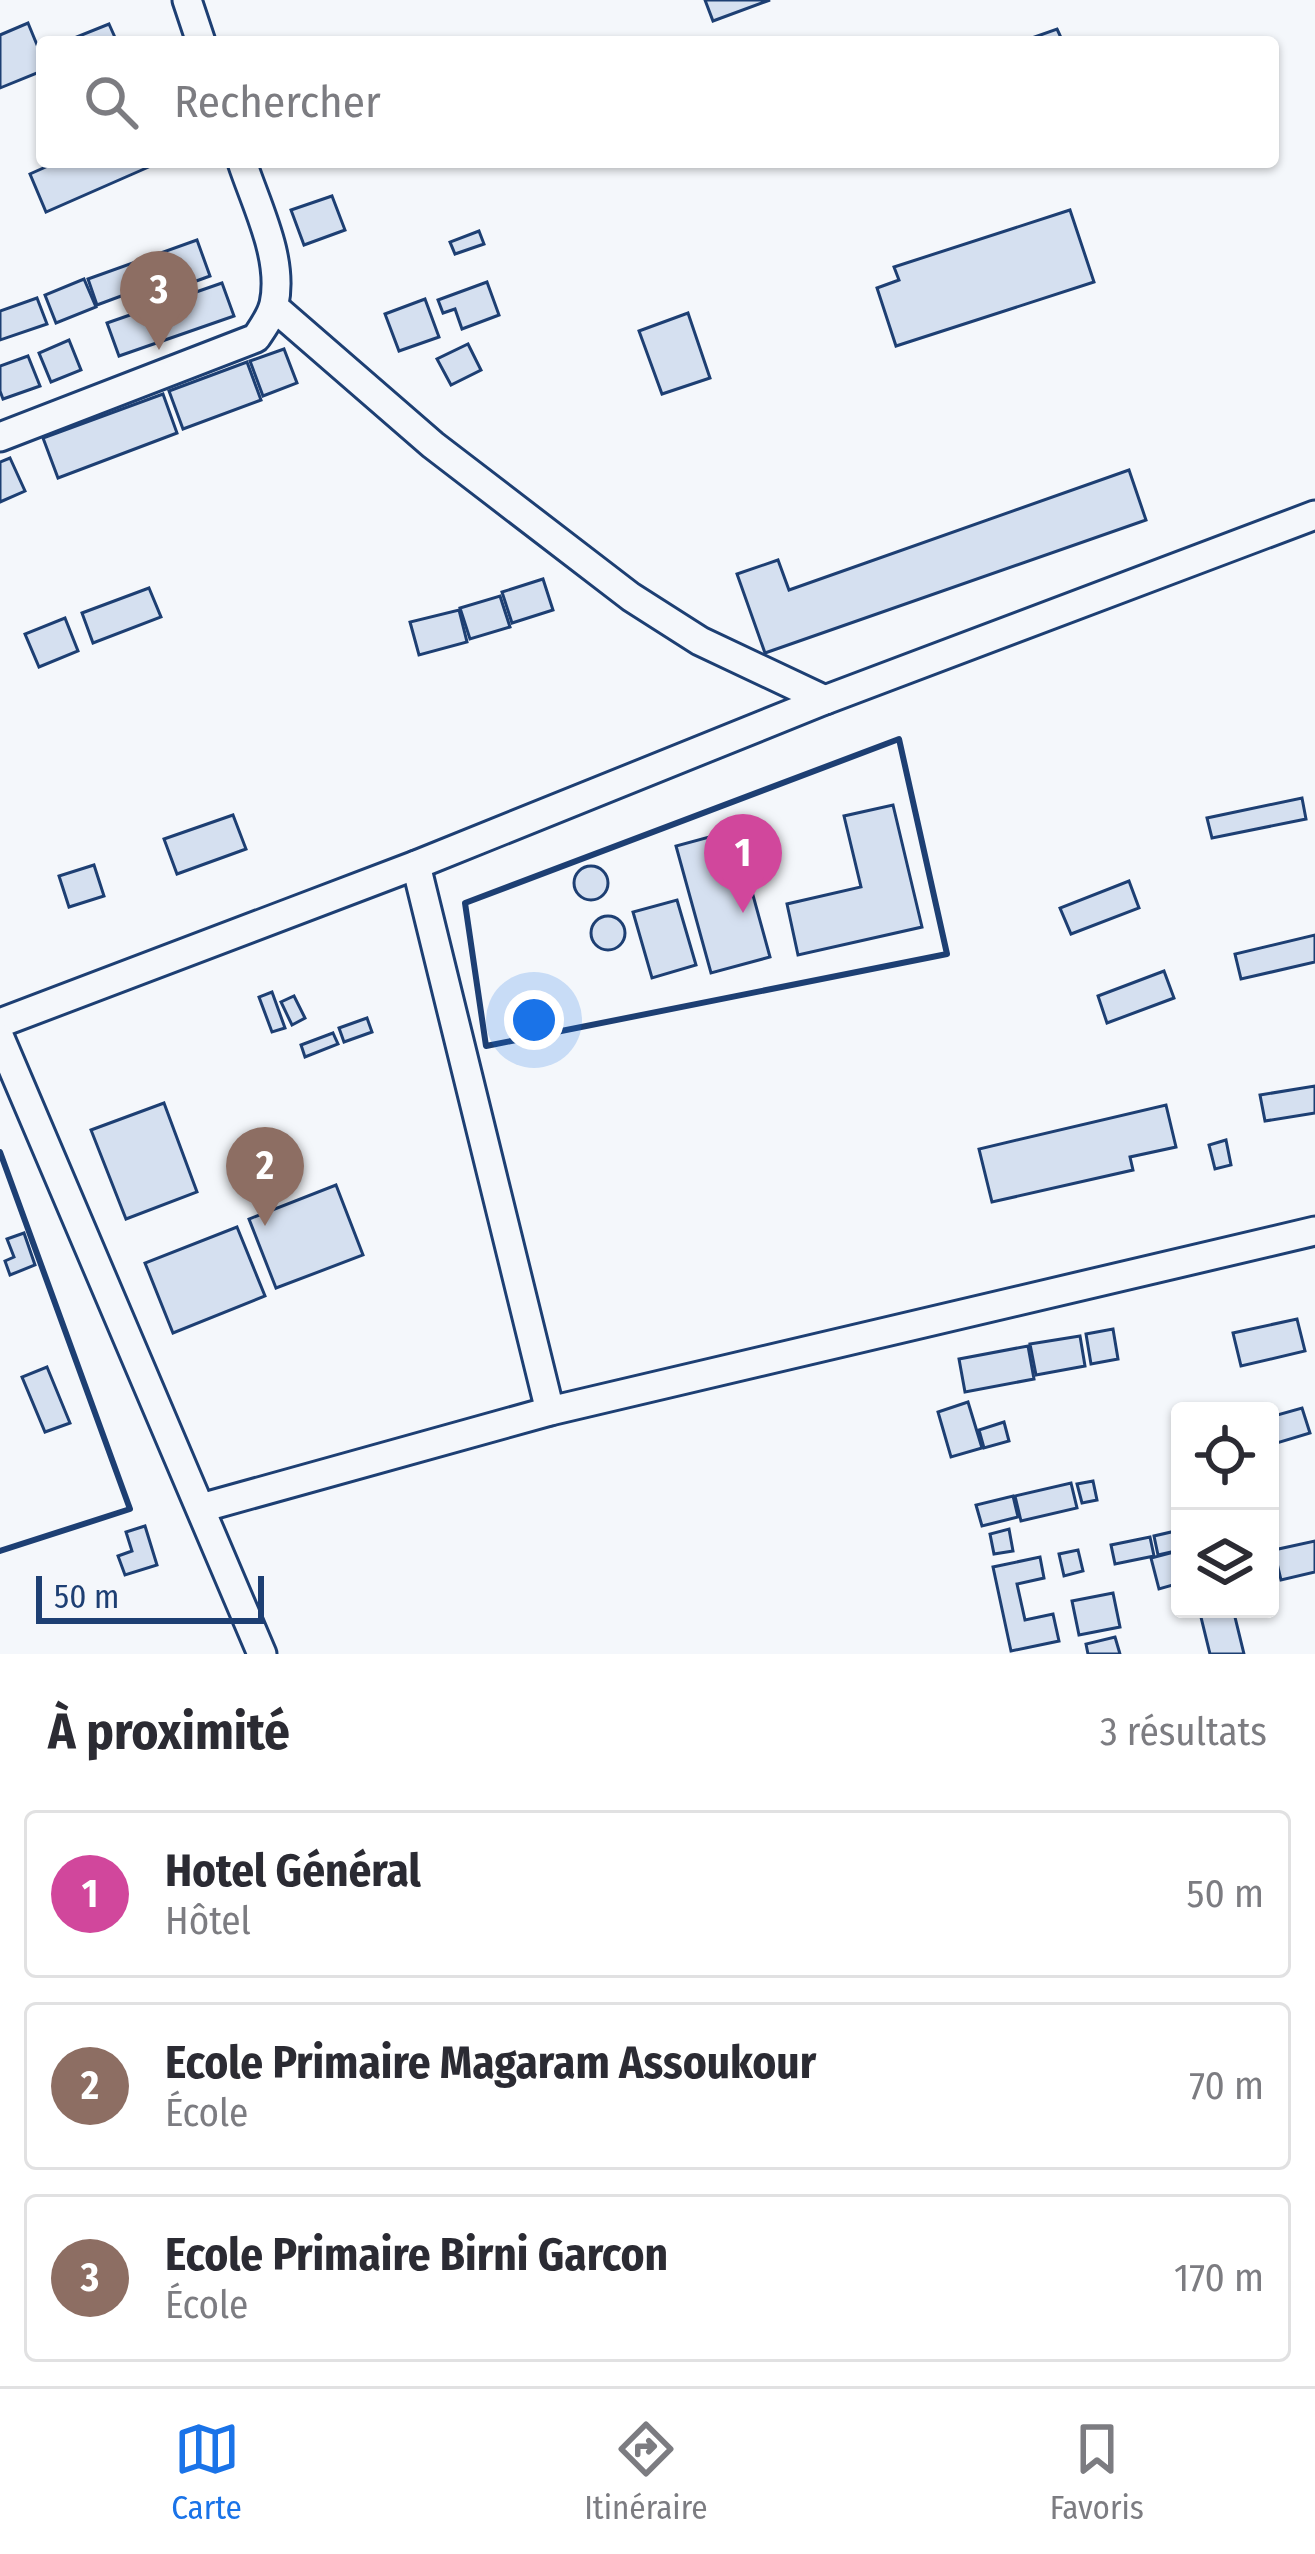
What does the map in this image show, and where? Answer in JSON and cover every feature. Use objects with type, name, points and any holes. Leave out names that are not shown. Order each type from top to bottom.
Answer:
[{"type":"street","points":[[187,0],[199,36]]},
{"type":"street","points":[[0,436],[256,338],[274,307],[276,284],[270,244],[244,168]]},
{"type":"street","points":[[274,307],[433,445],[631,597],[700,641],[825,700]]},
{"type":"street","points":[[0,1023],[416,865],[825,700],[1315,515]]},
{"type":"street","points":[[416,865],[550,1411]]},
{"type":"street","points":[[0,1038],[262,1654]]},
{"type":"street","points":[[201,1508],[550,1411],[1315,1231]]},
{"type":"building","points":[[705,0],[770,0],[713,21]]},
{"type":"building","points":[[28,23],[36,42],[36,73],[0,88],[0,35]]},
{"type":"building","points":[[109,24],[114,36],[79,36]]},
{"type":"building","points":[[44,168],[146,168],[46,212],[30,174]]},
{"type":"building","points":[[332,196],[345,230],[304,245],[291,210]]},
{"type":"building","points":[[1070,210],[1094,282],[896,346],[877,288],[899,280],[894,267]]},
{"type":"building","points":[[479,231],[484,244],[455,254],[450,242]]},
{"type":"building","points":[[197,240],[210,276],[144,300],[140,289],[97,305],[88,279]]},
{"type":"building","points":[[84,279],[96,307],[56,323],[45,295]]},
{"type":"building","points":[[487,282],[499,315],[462,329],[455,309],[443,313],[438,300]]},
{"type":"building","points":[[222,283],[234,316],[119,356],[107,323]]},
{"type":"building","points":[[37,298],[47,324],[0,340],[0,311]]},
{"type":"building","points":[[425,299],[439,337],[399,351],[385,314]]},
{"type":"building","points":[[688,313],[710,378],[662,394],[639,331]]},
{"type":"building","points":[[69,340],[81,370],[51,382],[39,353]]},
{"type":"building","points":[[468,344],[481,370],[451,385],[437,359]]},
{"type":"building","points":[[284,349],[297,383],[263,396],[250,361]]},
{"type":"building","points":[[28,356],[40,386],[3,399],[0,366]]},
{"type":"building","points":[[247,362],[261,400],[183,429],[169,391]]},
{"type":"building","points":[[163,394],[177,433],[58,478],[43,438]]},
{"type":"building","points":[[10,458],[25,491],[0,502],[0,462]]},
{"type":"building","points":[[1129,470],[1146,520],[765,653],[737,574],[778,560],[789,590]]},
{"type":"building","points":[[543,579],[553,610],[512,623],[502,592]]},
{"type":"building","points":[[149,588],[161,617],[93,643],[82,613]]},
{"type":"building","points":[[500,596],[510,627],[470,639],[460,608]]},
{"type":"building","points":[[459,610],[467,642],[419,655],[410,622]]},
{"type":"building","points":[[65,618],[78,651],[39,667],[25,634]]},
{"type":"building","points":[[1302,798],[1306,819],[1212,838],[1207,818]]},
{"type":"building","points":[[893,805],[922,927],[798,955],[787,904],[861,887],[844,816]]},
{"type":"building","points":[[233,815],[246,849],[177,874],[164,839]]},
{"type":"building","points":[[735,830],[770,957],[711,973],[676,846]]},
{"type":"building","points":[[94,865],[104,896],[69,907],[59,876]]},
{"type":"building","points":[[591,866],[603,871],[608,883],[603,895],[591,900],[579,895],[574,883],[579,871]]},
{"type":"building","points":[[1129,881],[1139,908],[1071,934],[1060,908]]},
{"type":"building","points":[[677,900],[696,965],[652,978],[633,912]]},
{"type":"building","points":[[608,916],[620,921],[625,933],[620,945],[608,950],[596,945],[591,933],[596,921]]},
{"type":"building","points":[[1315,935],[1315,962],[1241,979],[1235,954]]},
{"type":"building","points":[[1164,971],[1174,998],[1107,1023],[1098,996]]},
{"type":"building","points":[[272,992],[285,1028],[272,1032],[259,997]]},
{"type":"building","points":[[294,996],[305,1018],[292,1025],[281,1002]]},
{"type":"building","points":[[367,1018],[372,1032],[344,1042],[339,1028]]},
{"type":"building","points":[[333,1033],[338,1044],[305,1057],[301,1045]]},
{"type":"building","points":[[1315,1086],[1315,1113],[1265,1121],[1260,1095]]},
{"type":"building","points":[[164,1103],[197,1192],[126,1219],[91,1130]]},
{"type":"building","points":[[1166,1105],[1176,1147],[1130,1157],[1133,1170],[992,1202],[979,1149]]},
{"type":"building","points":[[1226,1140],[1231,1165],[1215,1169],[1209,1145]]},
{"type":"building","points":[[336,1185],[363,1255],[276,1288],[249,1219]]},
{"type":"building","points":[[237,1227],[265,1296],[173,1333],[145,1263]]},
{"type":"building","points":[[24,1233],[35,1265],[10,1275],[5,1261],[14,1257],[7,1239]]},
{"type":"building","points":[[1297,1319],[1305,1351],[1241,1366],[1233,1333]]},
{"type":"building","points":[[1113,1329],[1118,1359],[1091,1364],[1086,1334]]},
{"type":"building","points":[[1080,1336],[1085,1366],[1036,1375],[1030,1344]]},
{"type":"building","points":[[1028,1346],[1034,1379],[965,1392],[959,1359]]},
{"type":"building","points":[[47,1367],[70,1423],[45,1432],[22,1377]]},
{"type":"building","points":[[968,1402],[982,1448],[951,1457],[938,1412]]},
{"type":"building","points":[[1302,1408],[1310,1433],[1279,1442],[1279,1414]]},
{"type":"building","points":[[1004,1422],[1009,1441],[984,1448],[979,1430]]},
{"type":"building","points":[[1093,1481],[1097,1500],[1082,1503],[1077,1484]]},
{"type":"building","points":[[1071,1483],[1077,1508],[1021,1521],[1015,1496]]},
{"type":"building","points":[[1013,1496],[1018,1517],[982,1526],[976,1505]]},
{"type":"building","points":[[145,1526],[157,1565],[125,1575],[118,1556],[132,1551],[126,1532]]},
{"type":"building","points":[[1009,1529],[1013,1551],[994,1554],[990,1534]]},
{"type":"building","points":[[1171,1532],[1171,1552],[1158,1555],[1154,1536]]},
{"type":"building","points":[[1150,1537],[1154,1556],[1115,1564],[1111,1545]]},
{"type":"building","points":[[1315,1541],[1315,1572],[1281,1580],[1279,1549]]},
{"type":"building","points":[[1078,1550],[1083,1571],[1064,1576],[1059,1554]]},
{"type":"building","points":[[1171,1553],[1171,1586],[1159,1589],[1151,1558]]},
{"type":"building","points":[[1040,1557],[1044,1578],[1017,1584],[1025,1620],[1053,1614],[1059,1641],[1011,1651],[993,1567]]},
{"type":"building","points":[[1113,1593],[1120,1627],[1079,1635],[1072,1601]]},
{"type":"building","points":[[1201,1618],[1235,1618],[1244,1654],[1210,1654]]},
{"type":"building","points":[[1115,1637],[1120,1654],[1088,1654],[1086,1644]]},
{"type":"wall","points":[[899,739],[947,954],[486,1046],[465,903],[899,739]]},
{"type":"wall","points":[[0,1152],[130,1509],[0,1551]]},
{"type":"place","name":"Ecole Primaire Birni Garcon","points":[[159,350]]},
{"type":"place","name":"Hotel Général","points":[[743,913]]},
{"type":"place","name":"Ecole Primaire Magaram Assoukour","points":[[265,1226]]}]
